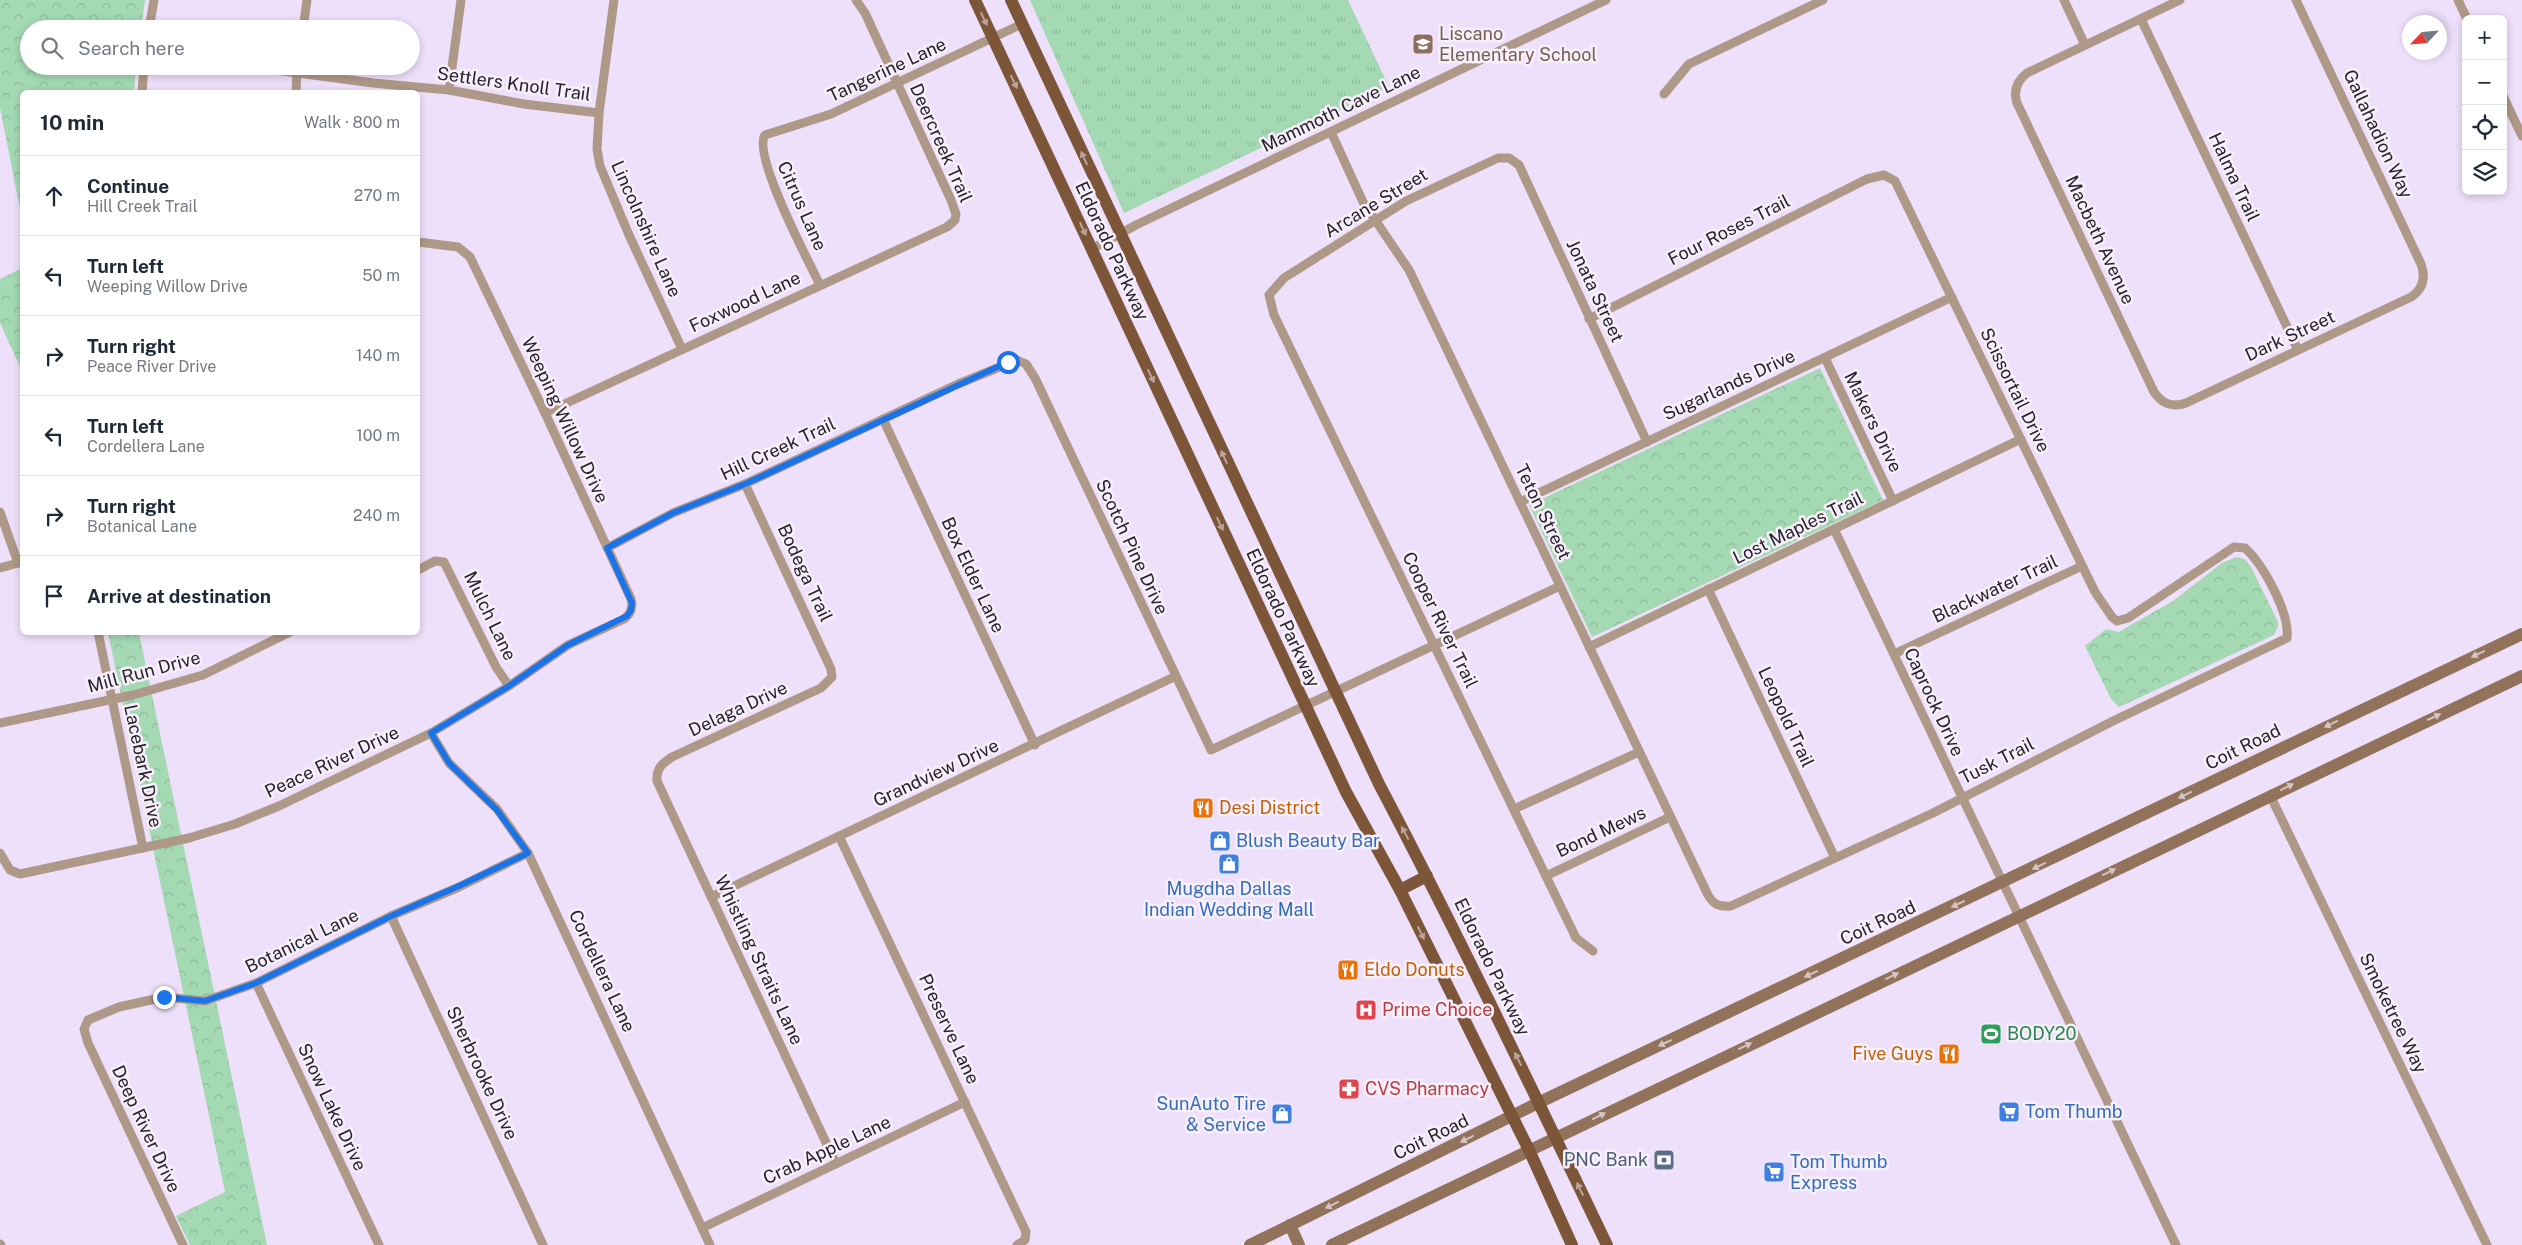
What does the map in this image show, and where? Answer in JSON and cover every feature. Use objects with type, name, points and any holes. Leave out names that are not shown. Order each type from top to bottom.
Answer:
[{"type":"main road","name":"Eldorado Parkway","points":[[975,0],[1346,792],[1400,890],[1529,1150],[1572,1245]]},
{"type":"main road","name":"Eldorado Parkway","points":[[1010,0],[1379,784],[1540,1102],[1607,1245]]},
{"type":"main road","name":"Coit Road","points":[[1250,1245],[1540,1102],[2522,634]]},
{"type":"main road","points":[[1332,1245],[2522,676]]},
{"type":"main road","points":[[1400,890],[1427,876]]},
{"type":"main road","points":[[1290,1225],[1299,1245]]},
{"type":"street","points":[[151,20],[154,0]]},
{"type":"street","points":[[304,20],[307,0]]},
{"type":"street","points":[[449,90],[461,0]]},
{"type":"street","name":"Lincolnshire Lane","points":[[614,0],[596,149],[604,178],[682,349]]},
{"type":"street","name":"Deercreek Trail","points":[[856,0],[864,13],[953,205],[956,218]]},
{"type":"street","name":"Mammoth Cave Lane","points":[[1092,249],[1120,233],[1606,0]]},
{"type":"street","points":[[1664,94],[1690,64],[1823,0]]},
{"type":"street","points":[[2064,0],[2085,45],[2180,0]]},
{"type":"street","name":"Gallahadion Way","points":[[2296,0],[2422,264],[2424,273],[2422,284]]},
{"type":"street","points":[[2458,0],[2465,15]]},
{"type":"street","name":"Halma Trail","points":[[2141,18],[2298,350]]},
{"type":"street","name":"Tangerine Lane","points":[[763,138],[769,133],[831,114],[1022,24]]},
{"type":"street","name":"Macbeth Avenue","points":[[2085,45],[2027,73],[2017,85],[2017,103],[2154,392],[2166,403]]},
{"type":"street","points":[[142,90],[143,75]]},
{"type":"street","points":[[296,90],[297,75]]},
{"type":"street","name":"Settlers Knoll Trail","points":[[330,75],[373,83],[449,90],[524,104],[600,113]]},
{"type":"street","points":[[2507,104],[2522,136]]},
{"type":"street","name":"Teton Street","points":[[1331,132],[1363,202],[1409,270],[1708,896],[1712,903],[1720,907]]},
{"type":"street","name":"Citrus Lane","points":[[763,138],[762,149],[769,175],[820,285]]},
{"type":"street","name":"Arcane Street","points":[[1269,295],[1284,278],[1376,220],[1444,182],[1498,158],[1509,158]]},
{"type":"street","name":"Jonata Street","points":[[1509,158],[1519,165],[1647,442]]},
{"type":"street","name":"Four Roses Trail","points":[[1589,318],[1867,179],[1884,175]]},
{"type":"street","name":"Scissortail Drive","points":[[1884,175],[1895,181],[2082,566],[2095,592],[2112,617],[2117,621],[2128,618],[2146,608],[2234,547],[2245,548],[2256,558],[2272,587],[2289,628],[2287,638]]},
{"type":"street","name":"Foxwood Lane","points":[[545,413],[947,227],[956,218]]},
{"type":"street","name":"Weeping Willow Drive","points":[[420,242],[464,250],[470,257],[545,413],[631,599],[632,606]]},
{"type":"street","name":"Dark Street","points":[[2166,403],[2178,405],[2186,403],[2411,297],[2422,284]]},
{"type":"street","name":"Cooper River Trail","points":[[1269,295],[1274,315],[1576,938],[1593,952]]},
{"type":"street","name":"Sugarlands Drive","points":[[1520,502],[1952,298]]},
{"type":"street","name":"Makers Drive","points":[[1825,358],[1893,501]]},
{"type":"street","name":"Scotch Pine Drive","points":[[1020,360],[1029,367],[1035,378],[1174,676],[1211,750],[1304,704]]},
{"type":"street","name":"Hill Creek Trail","points":[[607,548],[673,513],[745,484],[1008,362],[1020,360]]},
{"type":"street","name":"Box Elder Lane","points":[[883,419],[1035,745]]},
{"type":"street","name":"Lost Maples Trail","points":[[1589,647],[2021,439]]},
{"type":"street","name":"Bodega Trail","points":[[745,484],[831,669],[832,677]]},
{"type":"street","points":[[0,512],[20,563],[0,568]]},
{"type":"street","name":"Caprock Drive","points":[[1834,529],[2176,1245]]},
{"type":"street","name":"Mulch Lane","points":[[420,569],[442,560],[451,572],[496,666],[509,686]]},
{"type":"street","name":"Blackwater Trail","points":[[1894,654],[2082,566]]},
{"type":"street","points":[[1304,704],[1560,586]]},
{"type":"street","name":"Leopold Trail","points":[[1708,589],[1834,858]]},
{"type":"street","name":"Peace River Drive","points":[[0,853],[5,865],[13,872],[20,874],[143,848],[235,824],[279,806],[431,733],[509,686],[568,645],[624,618],[630,614],[632,606]]},
{"type":"street","name":"Lacebark Drive","points":[[99,635],[143,848]]},
{"type":"street","name":"Mill Run Drive","points":[[0,722],[112,699],[203,675],[284,635]]},
{"type":"street","name":"Tusk Trail","points":[[1720,907],[1731,906],[1962,798],[2112,721],[2287,638]]},
{"type":"street","name":"Grandview Drive","points":[[711,897],[1035,745],[1174,676]]},
{"type":"street","name":"Delaga Drive","points":[[658,769],[672,758],[821,688],[832,677]]},
{"type":"street","name":"Cordellera Lane","points":[[431,733],[449,763],[497,810],[528,853],[710,1245]]},
{"type":"street","points":[[1514,809],[1639,752]]},
{"type":"street","name":"Whistling Straits Lane","points":[[658,769],[657,781],[836,1164]]},
{"type":"street","name":"Smoketree Way","points":[[2270,795],[2487,1245]]},
{"type":"street","name":"Bond Mews","points":[[1546,876],[1670,817]]},
{"type":"street","name":"Preserve Lane","points":[[839,836],[1027,1237],[1017,1245]]},
{"type":"street","name":"Botanical Lane","points":[[84,1025],[95,1016],[119,1007],[164,997],[205,1001],[256,983],[391,916],[528,853]]},
{"type":"street","name":"Sherbrooke Drive","points":[[391,916],[544,1245]]},
{"type":"street","name":"Snow Lake Drive","points":[[256,983],[379,1245]]},
{"type":"street","name":"Deep River Drive","points":[[84,1025],[88,1043],[183,1245]]},
{"type":"street","name":"Crab Apple Lane","points":[[702,1228],[965,1102]]},
{"type":"green space","points":[[0,0],[145,0],[142,20],[20,20],[20,75],[135,75],[134,90],[20,90],[20,209],[0,108]]},
{"type":"green space","points":[[1030,0],[1348,0],[1389,87],[1124,213]]},
{"type":"green space","points":[[20,269],[20,367],[0,323],[0,279]]},
{"type":"green space","points":[[1820,368],[1883,500],[1592,637],[1529,505]]},
{"type":"green space","points":[[2236,557],[2245,559],[2251,567],[2278,622],[2274,635],[2119,707],[2111,699],[2085,646],[2106,629],[2119,632],[2173,601],[2222,563]]},
{"type":"green space","points":[[108,635],[139,635],[267,1245],[190,1245],[176,1216],[225,1192]]},
{"type":"place","name":"Liscano Elementary School","points":[[1423,44]]},
{"type":"place","name":"Desi District","points":[[1203,808]]},
{"type":"place","name":"Blush Beauty Bar","points":[[1220,841]]},
{"type":"place","name":"Mugdha Dallas Indian Wedding Mall","points":[[1229,864]]},
{"type":"place","name":"Eldo Donuts","points":[[1348,970]]},
{"type":"place","name":"Prime Choice","points":[[1366,1010]]},
{"type":"place","name":"BODY20","points":[[1991,1034]]},
{"type":"place","name":"Five Guys","points":[[1949,1054]]},
{"type":"place","name":"CVS Pharmacy","points":[[1349,1089]]},
{"type":"place","name":"Tom Thumb","points":[[2009,1112]]},
{"type":"place","name":"SunAuto Tire & Service","points":[[1282,1114]]},
{"type":"place","name":"PNC Bank","points":[[1664,1160]]},
{"type":"place","name":"Tom Thumb Express","points":[[1774,1172]]},
{"type":"route","points":[[164,997],[205,1001],[256,983],[391,916],[528,853],[518,836],[497,810],[449,763],[431,733],[509,686],[568,645],[630,614],[631,599],[607,548],[673,513],[745,484],[1008,362]]}]
